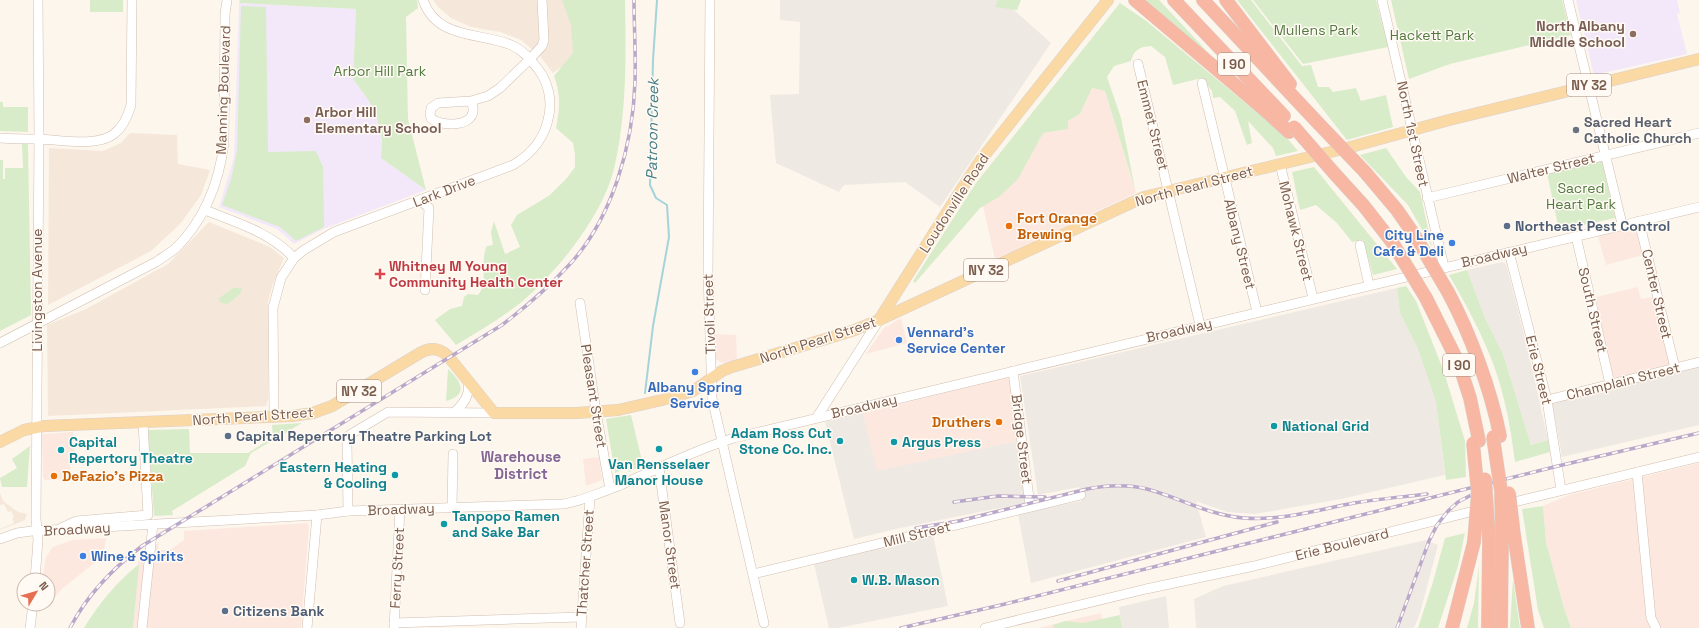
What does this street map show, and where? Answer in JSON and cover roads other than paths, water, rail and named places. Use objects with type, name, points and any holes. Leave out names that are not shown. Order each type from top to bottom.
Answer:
[{"type":"highway","points":[[1135,0],[1266,111],[1291,130]]},
{"type":"highway","name":"I 90","points":[[1174,0],[1291,130],[1334,173],[1364,206],[1392,242],[1429,303],[1459,364],[1470,398],[1476,442],[1486,483],[1489,539],[1488,628]]},
{"type":"highway","name":"I 90","points":[[1202,0],[1365,172],[1397,210],[1415,236],[1448,292],[1465,328],[1481,372],[1497,424],[1496,436],[1508,536]]},
{"type":"highway","points":[[1226,0],[1285,75],[1308,112]]},
{"type":"highway","points":[[1452,628],[1474,542],[1478,493],[1476,442]]},
{"type":"highway","points":[[1508,536],[1533,628]]},
{"type":"highway","points":[[1500,628],[1508,536]]},
{"type":"highway","points":[[1523,592],[1528,628]]},
{"type":"highway","points":[[1456,628],[1459,603]]},
{"type":"main road","name":"Loudonville Road","points":[[879,320],[960,190],[980,161],[1107,2]]},
{"type":"main road","name":"North Pearl Street","points":[[0,442],[16,433],[37,427],[274,416],[305,414],[325,410],[417,355],[430,349],[439,350],[445,353],[494,413],[596,412],[618,410],[693,391],[732,367],[852,331],[879,320],[1144,197],[1347,148],[1589,85],[1699,59]]},
{"type":"street","name":"Livingston Avenue","points":[[35,572],[38,531],[36,519],[39,139],[38,0]]},
{"type":"street","points":[[0,138],[86,141],[104,139],[114,134],[124,122],[131,105],[132,0]]},
{"type":"street","name":"Manning Boulevard","points":[[0,343],[156,262],[175,249],[198,222],[205,210],[219,174],[224,143],[225,14],[227,0]]},
{"type":"street","name":"Lark Drive","points":[[274,416],[273,308],[282,278],[294,258],[334,232],[513,165],[534,150],[547,127],[550,111],[549,94],[544,77],[530,59],[521,50],[502,42],[455,32],[440,24],[423,0]]},
{"type":"street","points":[[471,101],[488,96],[500,88],[542,46],[544,40],[542,0]]},
{"type":"street","name":"Tivoli Street","points":[[710,0],[708,274],[712,398],[764,623]]},
{"type":"street","name":"North 1st Street","points":[[1382,0],[1444,267]]},
{"type":"street","points":[[1568,0],[1622,224]]},
{"type":"street","name":"Emmet Street","points":[[1138,64],[1200,325]]},
{"type":"street","name":"Albany Street","points":[[1202,83],[1257,312]]},
{"type":"street","name":"Walter Street","points":[[1427,198],[1699,133]]},
{"type":"street","name":"Mohawk Street","points":[[1280,164],[1313,298]]},
{"type":"street","points":[[420,200],[429,208],[425,290]]},
{"type":"street","name":"Broadway","points":[[0,540],[17,534],[38,531],[317,515],[348,511],[562,504],[590,498],[723,441],[1200,325],[1699,207]]},
{"type":"street","points":[[205,210],[256,230],[276,241],[294,258]]},
{"type":"street","name":"Center Street","points":[[1640,221],[1675,368]]},
{"type":"street","name":"South Street","points":[[1576,236],[1610,384]]},
{"type":"street","points":[[1360,245],[1369,285]]},
{"type":"street","name":"Erie Street","points":[[1510,252],[1547,400],[1561,490]]},
{"type":"street","name":"Pleasant Street","points":[[580,303],[596,412],[610,489]]},
{"type":"street","name":"Loudonville Road","points":[[817,417],[879,320]]},
{"type":"street","name":"Champlain Street","points":[[1547,400],[1699,362]]},
{"type":"street","name":"Bridge Street","points":[[1013,371],[1030,506]]},
{"type":"street","points":[[455,412],[466,399],[469,391],[468,381]]},
{"type":"street","points":[[348,511],[346,442],[349,435],[388,412],[494,413]]},
{"type":"street","points":[[58,530],[76,521],[148,515],[143,423]]},
{"type":"street","points":[[452,508],[453,454]]},
{"type":"street","name":"Erie Boulevard","points":[[985,628],[1146,589],[1254,566],[1699,457]]},
{"type":"street","name":"Manor Street","points":[[659,468],[680,622]]},
{"type":"street","points":[[1637,472],[1651,618],[1656,628]]},
{"type":"street","name":"Mill Street","points":[[753,574],[1030,506],[1081,495]]},
{"type":"street","name":"Thatcher Street","points":[[581,628],[590,498]]},
{"type":"street","name":"Ferry Street","points":[[394,625],[400,509]]},
{"type":"street","points":[[307,628],[317,515]]},
{"type":"street","points":[[142,628],[153,524]]},
{"type":"street","points":[[28,627],[31,612]]},
{"type":"street","points":[[394,625],[581,617]]},
{"type":"waterway","name":"Patroon Creek","points":[[645,393],[653,326],[669,237],[667,205],[656,198],[650,185],[653,60],[657,0]]},
{"type":"railway","points":[[70,628],[84,604],[101,583],[120,564],[142,546],[502,325],[538,296],[570,264],[585,245],[598,224],[618,179],[625,154],[630,130],[635,82],[634,0]]},
{"type":"railway","points":[[901,628],[1001,605],[1558,466],[1699,433]]},
{"type":"railway","points":[[916,528],[959,521],[1087,489],[1110,486],[1132,486],[1147,489],[1206,510],[1230,516],[1257,519],[1313,512],[1381,499],[1427,494]]},
{"type":"railway","points":[[1397,628],[1429,541],[1437,525],[1448,511],[1458,502],[1481,490]]},
{"type":"railway","points":[[954,502],[998,496],[1045,497]]},
{"type":"railway","points":[[1058,581],[1277,522]]},
{"type":"place","name":"North Albany Middle School","points":[[1633,34]]},
{"type":"place","name":"Arbor Hill Elementary School","points":[[307,120]]},
{"type":"place","name":"Sacred Heart Catholic Church","points":[[1576,130]]},
{"type":"place","name":"Fort Orange Brewing","points":[[1009,226]]},
{"type":"place","name":"Northeast Pest Control","points":[[1507,226]]},
{"type":"place","name":"City Line Cafe & Deli","points":[[1452,243]]},
{"type":"place","name":"Whitney M Young Community Health Center","points":[[380,274]]},
{"type":"place","name":"Vennard's Service Center","points":[[899,340]]},
{"type":"place","name":"Albany Spring Service","points":[[695,372]]},
{"type":"place","name":"Druthers","points":[[999,422]]},
{"type":"place","name":"National Grid","points":[[1274,426]]},
{"type":"place","name":"Capital Repertory Theatre Parking Lot","points":[[228,436]]},
{"type":"place","name":"Adam Ross Cut Stone Co. Inc.","points":[[840,441]]},
{"type":"place","name":"Argus Press","points":[[894,442]]},
{"type":"place","name":"Van Rensselaer Manor House","points":[[659,449]]},
{"type":"place","name":"Capital Repertory Theatre","points":[[61,450]]},
{"type":"place","name":"Eastern Heating & Cooling","points":[[395,475]]},
{"type":"place","name":"DeFazio's Pizza","points":[[54,476]]},
{"type":"place","name":"Tanpopo Ramen and Sake Bar","points":[[444,524]]},
{"type":"place","name":"Wine & Spirits","points":[[83,556]]},
{"type":"place","name":"W.B. Mason","points":[[854,580]]},
{"type":"place","name":"Citizens Bank","points":[[225,611]]},
{"type":"district","name":"Warehouse District","points":[[521,464]]},
{"type":"park label","name":"Mullens Park","points":[[1316,30]]},
{"type":"park label","name":"Hackett Park","points":[[1432,35]]},
{"type":"park label","name":"Arbor Hill Park","points":[[380,71]]},
{"type":"park label","name":"Sacred Heart Park","points":[[1581,196]]}]
